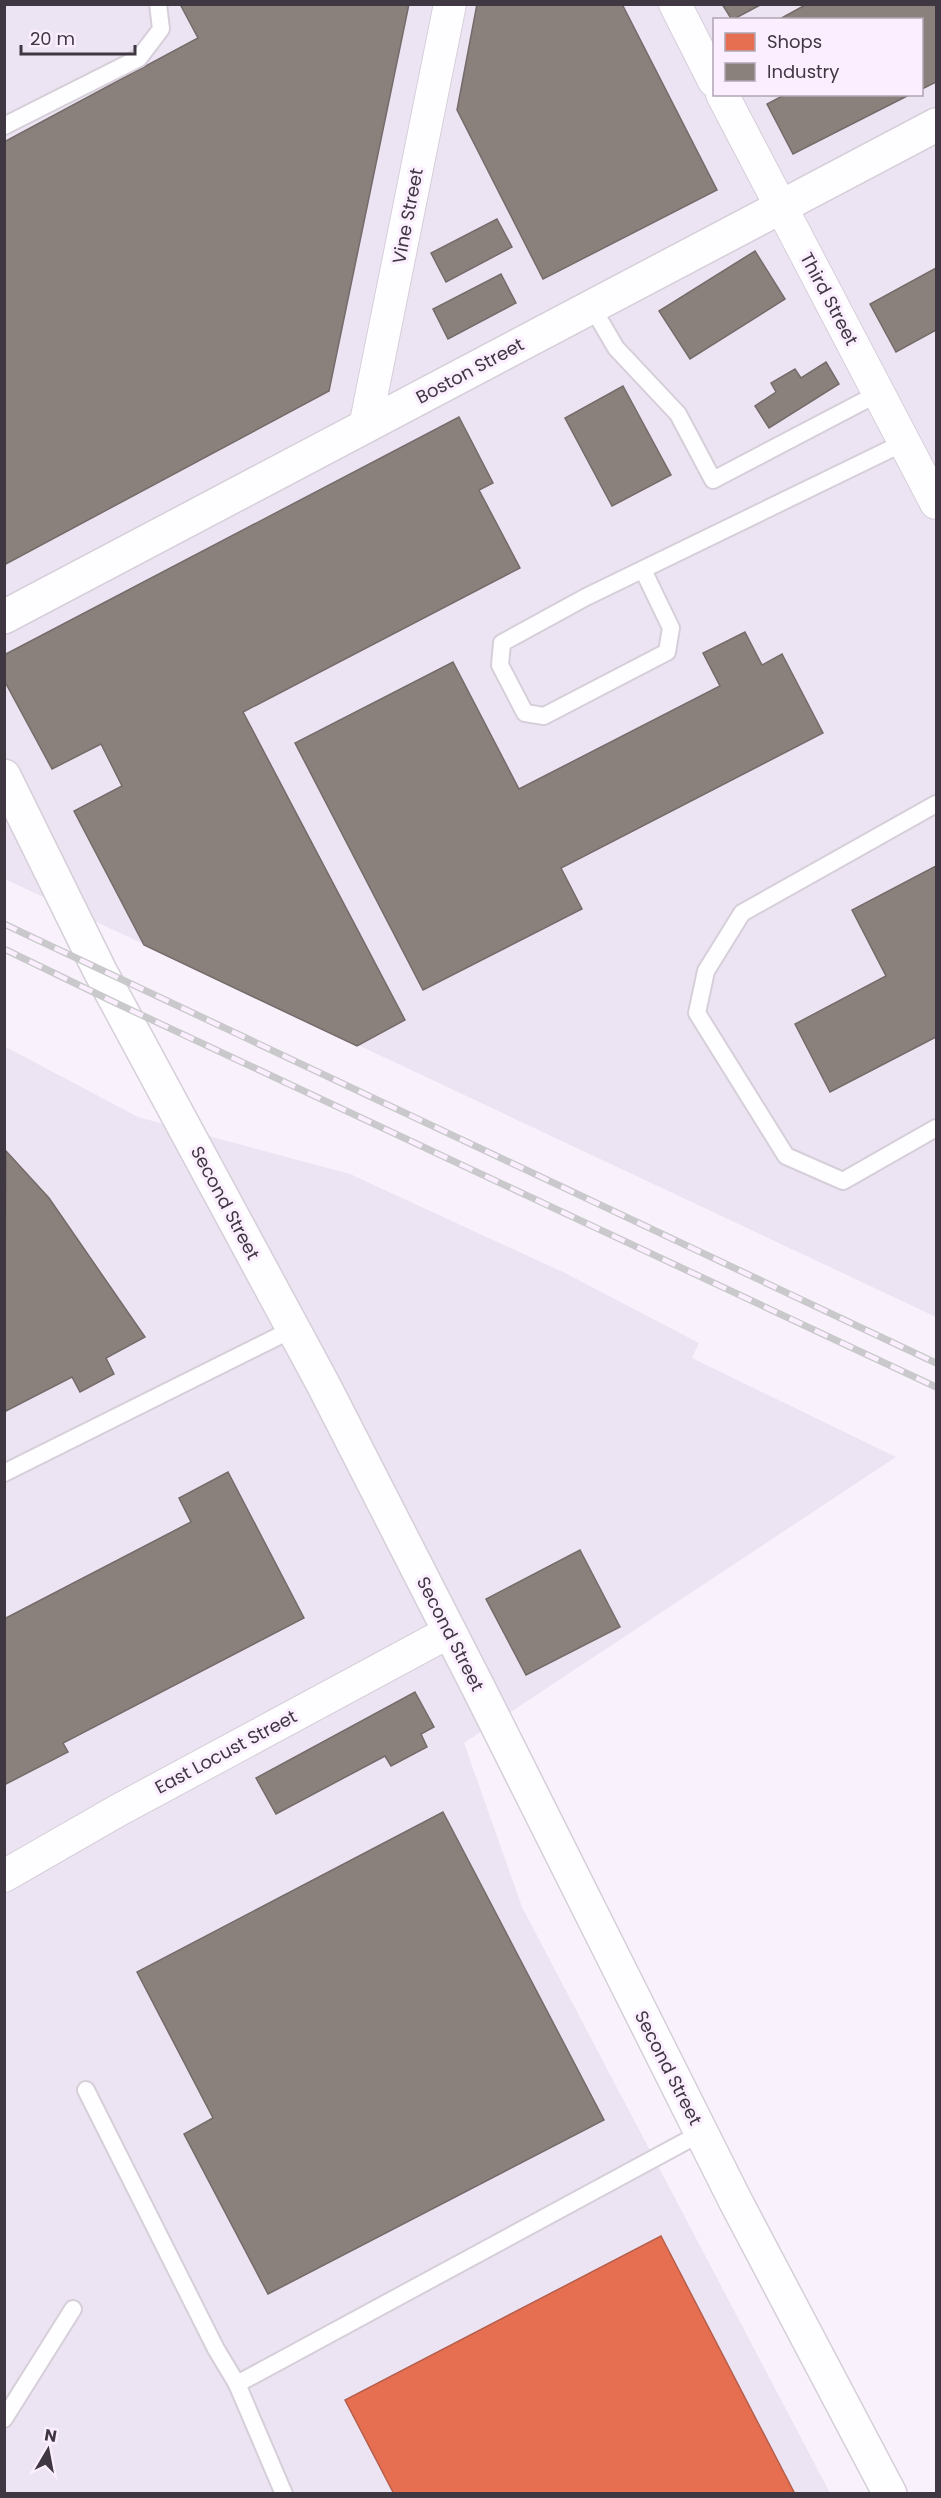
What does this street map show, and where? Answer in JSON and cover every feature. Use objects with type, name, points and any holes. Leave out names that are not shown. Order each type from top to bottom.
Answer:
[{"type":"main road","name":"Boston Street","points":[[4,617],[936,125]]},
{"type":"main road","name":"Second Street","points":[[4,776],[100,971],[293,1329],[449,1632],[701,2133],[890,2493]]},
{"type":"street","name":"Vine Street","points":[[365,427],[450,4]]},
{"type":"street","points":[[675,4],[713,79]]},
{"type":"street","name":"Third Street","points":[[723,96],[936,503]]},
{"type":"street","name":"East Locust Street","points":[[4,1876],[117,1811],[449,1632]]},
{"type":"lane","points":[[4,126],[139,58],[161,29],[158,4]]},
{"type":"lane","points":[[592,307],[616,348],[678,414],[713,480],[879,393]]},
{"type":"lane","points":[[643,570],[671,628],[667,652],[544,716],[525,713],[500,666],[502,644],[586,597],[905,442]]},
{"type":"lane","points":[[936,804],[742,913],[706,971],[697,1013],[786,1156],[843,1181],[936,1128]]},
{"type":"lane","points":[[4,1473],[293,1329]]},
{"type":"lane","points":[[86,2090],[216,2349],[237,2384],[284,2493]]},
{"type":"lane","points":[[237,2384],[701,2133]]},
{"type":"lane","points":[[4,2419],[73,2309]]},
{"type":"shaded area","points":[[5,5],[936,5],[936,1317],[5,879]]},
{"type":"shaded area","points":[[4,1046],[138,1117],[350,1174],[565,1273],[699,1343],[692,1358],[896,1457],[464,1743],[522,1907],[830,2493],[5,2493]]},
{"type":"building: Shops","points":[[661,2236],[795,2494],[394,2494],[345,2400]]},
{"type":"building: Industry","points":[[180,4],[409,4],[329,391],[4,565],[4,142],[198,38]]},
{"type":"building: Industry","points":[[477,4],[622,4],[717,190],[543,279],[457,110]]},
{"type":"building: Industry","points":[[722,4],[762,4],[736,18],[731,18]]},
{"type":"building: Industry","points":[[807,4],[936,4],[936,82],[923,88],[923,18],[782,18]]},
{"type":"building: Industry","points":[[782,96],[907,96],[793,154],[767,104]]},
{"type":"building: Industry","points":[[497,219],[512,247],[446,282],[431,253]]},
{"type":"building: Industry","points":[[755,251],[785,299],[690,359],[659,311]]},
{"type":"building: Industry","points":[[936,268],[936,330],[896,352],[870,304]]},
{"type":"building: Industry","points":[[501,274],[516,303],[448,339],[433,309]]},
{"type":"building: Industry","points":[[826,362],[839,384],[769,428],[755,406],[776,392],[771,383],[795,369],[801,378]]},
{"type":"building: Industry","points":[[623,386],[671,475],[612,506],[565,418]]},
{"type":"building: Industry","points":[[459,417],[493,483],[479,490],[520,568],[243,712],[405,1020],[357,1046],[144,945],[74,811],[122,786],[101,744],[52,769],[4,680],[4,655]]},
{"type":"building: Industry","points":[[745,632],[762,665],[782,654],[823,733],[561,868],[582,909],[423,990],[295,743],[453,662],[519,789],[720,686],[703,653]]},
{"type":"building: Industry","points":[[936,866],[936,1037],[830,1092],[795,1024],[886,976],[852,910]]},
{"type":"building: Industry","points":[[6,1151],[49,1198],[145,1337],[106,1358],[114,1374],[80,1392],[72,1377],[4,1412]]},
{"type":"building: Industry","points":[[228,1472],[304,1618],[63,1743],[68,1752],[4,1785],[4,1619],[191,1522],[179,1498]]},
{"type":"building: Industry","points":[[580,1550],[620,1627],[526,1675],[486,1599]]},
{"type":"building: Industry","points":[[415,1692],[434,1727],[421,1734],[427,1747],[391,1766],[385,1756],[276,1814],[256,1778]]},
{"type":"building: Industry","points":[[443,1812],[604,2120],[268,2294],[184,2134],[213,2118],[137,1972]]},
{"type":"railway","points":[[4,924],[936,1363]]},
{"type":"railway","points":[[4,949],[936,1387]]}]
